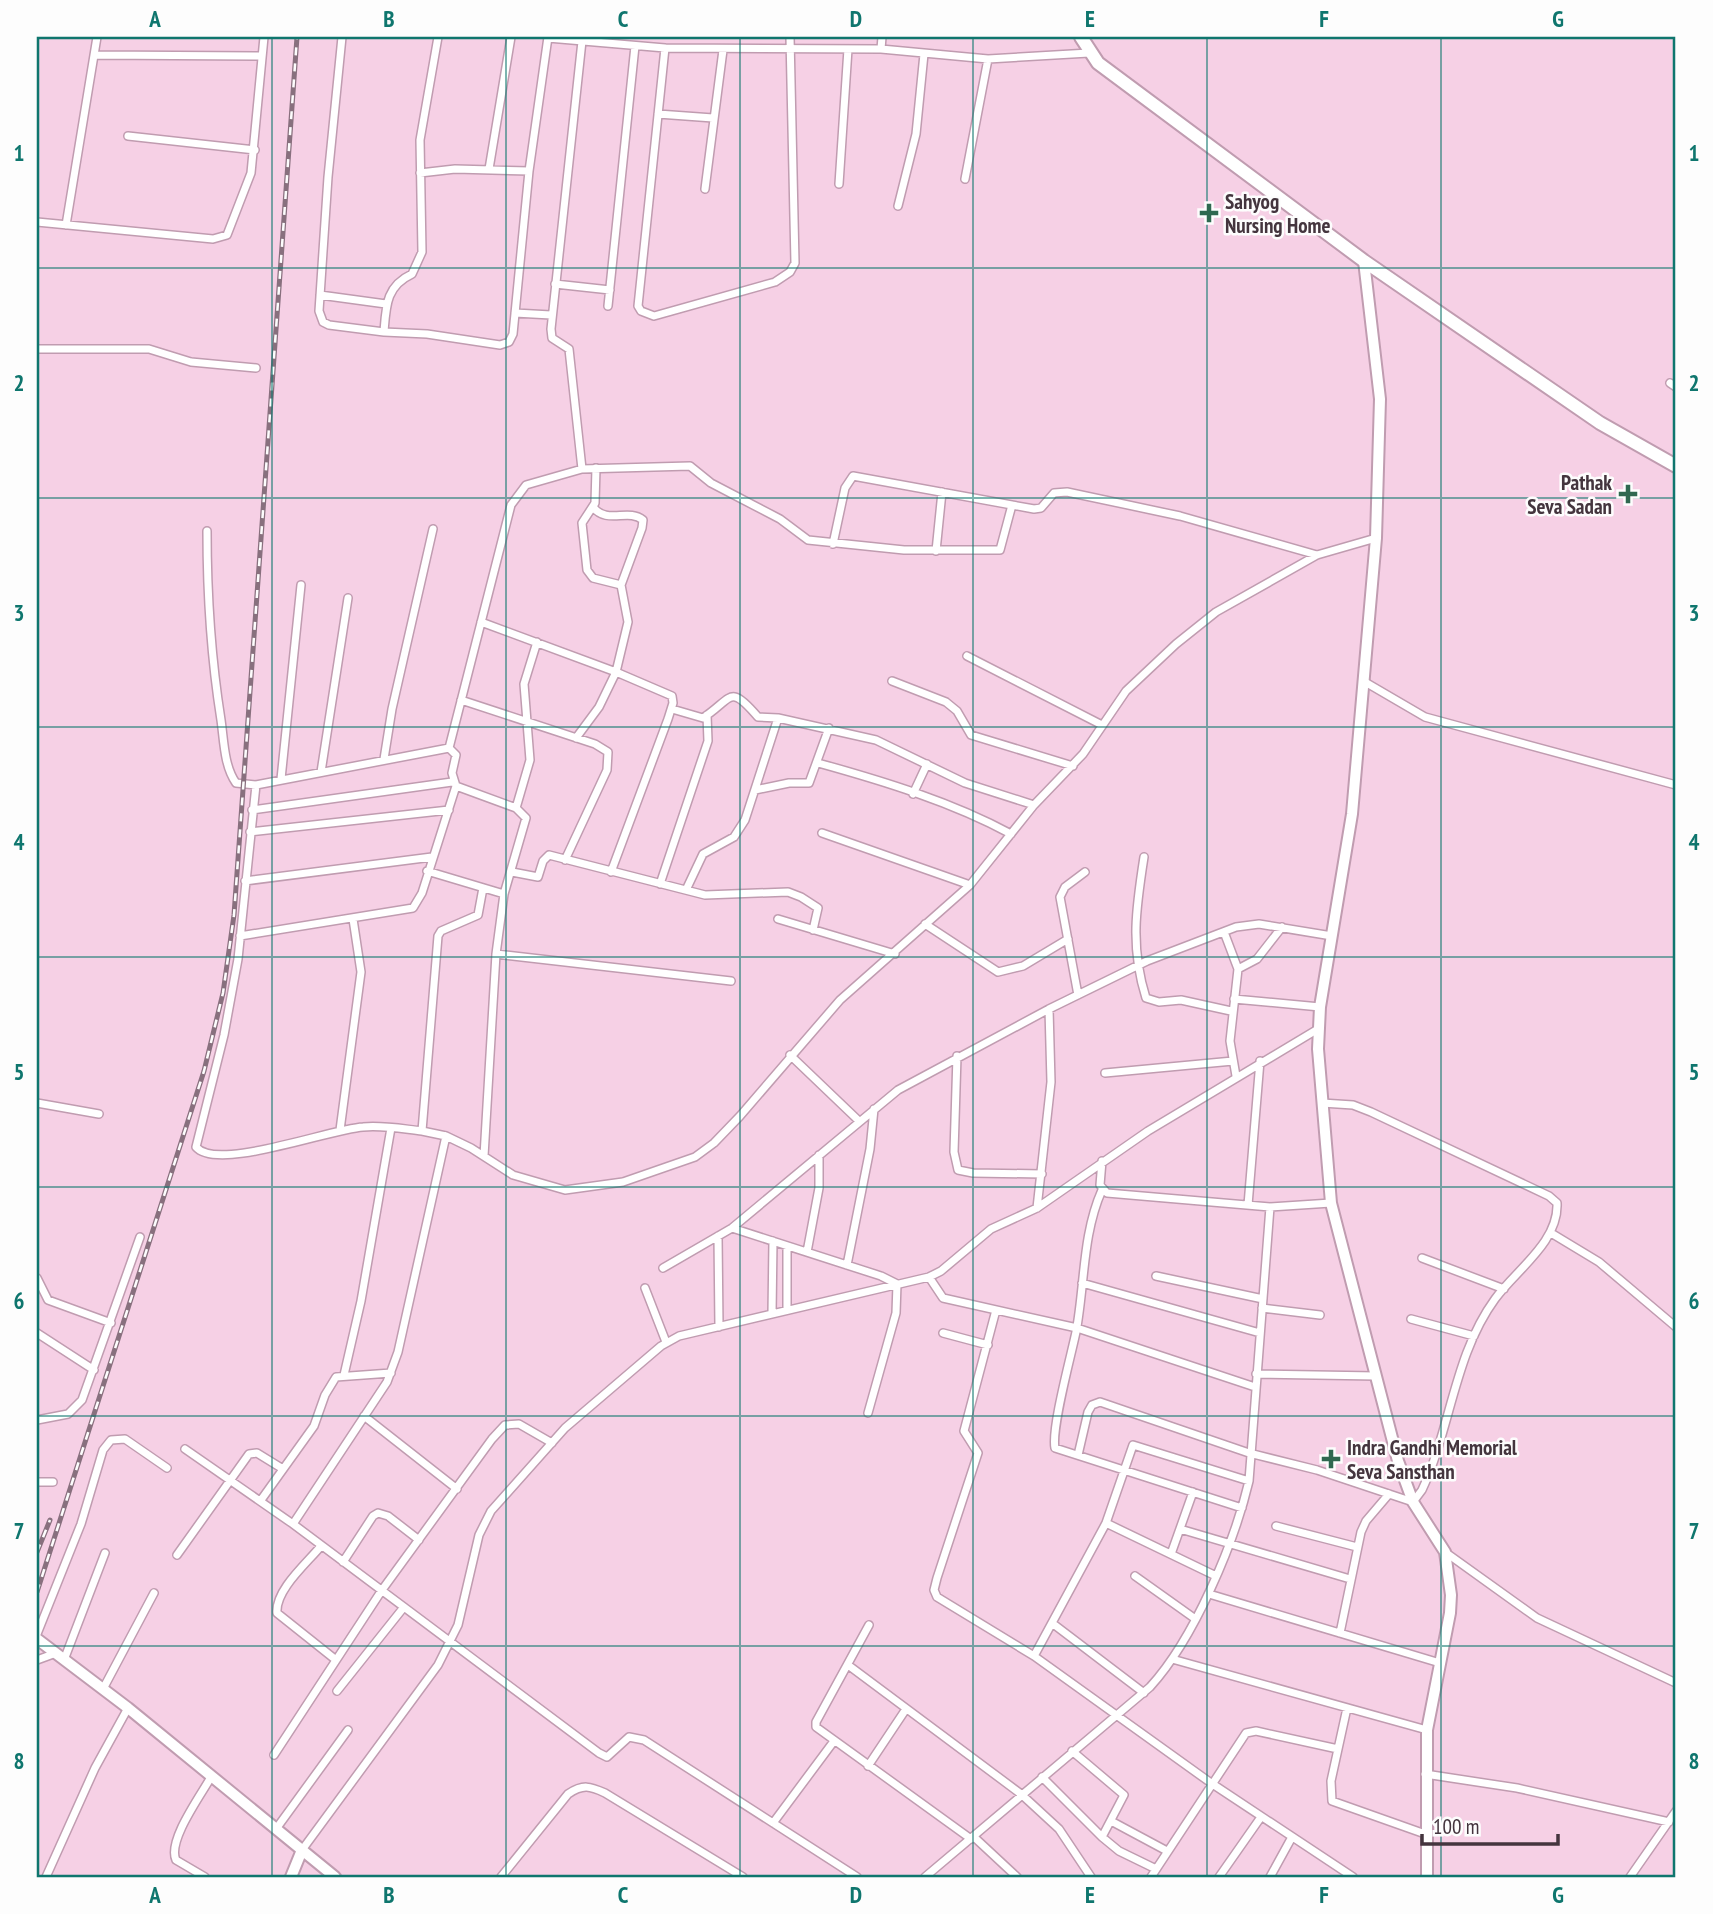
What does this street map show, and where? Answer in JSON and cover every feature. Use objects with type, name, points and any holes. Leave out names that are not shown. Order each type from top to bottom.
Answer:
[{"type":"main road","points":[[1081,37],[1088,53],[1364,261],[1600,423],[1676,466]]},
{"type":"street","points":[[66,225],[97,37]]},
{"type":"street","points":[[37,222],[220,238],[227,235],[251,173],[264,37]]},
{"type":"street","points":[[342,37],[320,296],[319,311],[323,322],[500,345],[509,342],[513,334],[529,171],[548,38],[723,50],[881,49],[988,59],[1088,53]]},
{"type":"street","points":[[384,332],[386,304],[394,285],[412,274],[422,252],[420,140],[439,37]]},
{"type":"street","points":[[489,169],[511,37]]},
{"type":"street","points":[[665,48],[638,306],[647,315],[654,316],[775,282],[789,272],[795,263],[790,37]]},
{"type":"street","points":[[881,49],[882,37]]},
{"type":"street","points":[[582,41],[551,315],[552,338],[569,349],[582,469]]},
{"type":"street","points":[[608,306],[635,46]]},
{"type":"street","points":[[839,184],[848,49]]},
{"type":"street","points":[[705,188],[723,50]]},
{"type":"street","points":[[898,206],[916,134],[925,54]]},
{"type":"street","points":[[94,55],[261,56]]},
{"type":"street","points":[[965,179],[988,59]]},
{"type":"street","points":[[658,114],[713,118]]},
{"type":"street","points":[[128,136],[255,150]]},
{"type":"street","points":[[420,173],[489,169],[529,171]]},
{"type":"street","points":[[1364,261],[1380,399],[1376,538],[1352,814],[1318,1029],[1331,1202],[1398,1461],[1413,1502],[1445,1552],[1537,1618],[1676,1683]]},
{"type":"street","points":[[555,284],[610,290]]},
{"type":"street","points":[[320,296],[386,304]]},
{"type":"street","points":[[515,313],[551,315]]},
{"type":"street","points":[[37,349],[149,349],[191,362],[256,368]]},
{"type":"street","points":[[449,748],[512,505],[526,485],[582,469],[690,466],[710,483],[780,519],[802,537],[833,544],[936,551],[1000,550],[1012,505]]},
{"type":"street","points":[[596,468],[593,507],[582,523],[587,570],[593,578],[621,585]]},
{"type":"street","points":[[833,544],[845,488],[853,476],[1041,508],[1054,493],[1067,492],[1181,516],[1317,555]]},
{"type":"street","points":[[936,551],[942,492]]},
{"type":"street","points":[[576,738],[599,707],[617,672],[628,622],[621,585],[643,520],[638,516],[605,516],[593,507]]},
{"type":"street","points":[[384,759],[392,709],[433,529]]},
{"type":"street","points":[[207,531],[210,645],[226,753],[231,775],[236,783],[256,785],[449,748]]},
{"type":"street","points":[[256,785],[240,936],[224,1035],[196,1147],[206,1153],[240,1154],[340,1130],[365,1126],[391,1128],[446,1136],[513,1175],[539,1185],[565,1190],[623,1182],[668,1169],[695,1157],[714,1143],[840,1000],[970,885],[1034,805],[1073,766],[1126,691],[1205,619],[1317,555],[1376,538]]},
{"type":"street","points":[[281,779],[301,585]]},
{"type":"street","points":[[321,772],[348,598]]},
{"type":"street","points":[[481,622],[667,692],[673,702],[611,872]]},
{"type":"street","points":[[516,808],[530,760],[530,723],[524,684],[537,642]]},
{"type":"street","points":[[967,656],[1102,725]]},
{"type":"street","points":[[892,681],[946,702],[957,711],[971,735],[1073,766]]},
{"type":"street","points":[[1365,682],[1425,717],[1676,785]]},
{"type":"street","points":[[671,709],[698,718],[707,715],[725,700],[734,698],[749,704],[758,717],[778,718],[876,740],[965,783],[1034,805]]},
{"type":"street","points":[[461,700],[576,738],[608,752],[609,760],[565,860]]},
{"type":"street","points":[[660,884],[708,741],[707,715]]},
{"type":"street","points":[[686,890],[703,854],[728,841],[740,829],[778,718]]},
{"type":"street","points":[[755,790],[789,783],[809,783],[829,729]]},
{"type":"street","points":[[240,936],[413,908],[422,893],[449,810],[456,755],[449,748]]},
{"type":"street","points":[[818,763],[913,794],[1011,834]]},
{"type":"street","points":[[913,794],[927,764]]},
{"type":"street","points":[[252,810],[454,784],[516,808],[526,817],[504,894],[496,954],[484,1156]]},
{"type":"street","points":[[250,832],[449,810]]},
{"type":"street","points":[[822,833],[970,885]]},
{"type":"street","points":[[245,881],[432,857]]},
{"type":"street","points":[[512,872],[538,877],[545,857],[715,895],[789,892],[818,908],[813,930]]},
{"type":"street","points":[[1144,857],[1135,924],[1136,967],[1146,998],[1151,1001],[1181,1000],[1231,1011]]},
{"type":"street","points":[[428,871],[504,894]]},
{"type":"street","points":[[1078,995],[1061,892],[1085,872]]},
{"type":"street","points":[[422,1131],[438,936],[440,931],[478,915],[483,888]]},
{"type":"street","points":[[340,1130],[361,972],[353,919]]},
{"type":"street","points":[[778,919],[895,954]]},
{"type":"street","points":[[663,1268],[732,1228],[898,1090],[1049,1009],[1136,967],[1224,932],[1259,923],[1332,936]]},
{"type":"street","points":[[925,924],[998,972],[1023,966],[1068,939]]},
{"type":"street","points":[[1238,969],[1257,959],[1282,927]]},
{"type":"street","points":[[1224,932],[1238,969],[1231,1011],[1236,1076]]},
{"type":"street","points":[[496,954],[731,981]]},
{"type":"street","points":[[1234,999],[1320,1007]]},
{"type":"street","points":[[1037,1208],[1051,1082],[1049,1009]]},
{"type":"street","points":[[291,1877],[302,1850],[438,1665],[450,1643],[458,1625],[485,1521],[552,1443],[666,1342],[929,1277],[941,1271],[991,1228],[1037,1208],[1102,1161],[1259,1061],[1318,1029]]},
{"type":"street","points":[[790,1055],[859,1121]]},
{"type":"street","points":[[957,1056],[954,1152],[958,1170],[973,1173],[1042,1174]]},
{"type":"street","points":[[1105,1073],[1233,1060]]},
{"type":"street","points":[[1248,1205],[1259,1061]]},
{"type":"street","points":[[37,1103],[99,1114]]},
{"type":"street","points":[[1322,1103],[1353,1105],[1371,1112],[1549,1196],[1558,1203],[1558,1214],[1551,1233],[1504,1289],[1474,1336],[1426,1482],[1413,1502]]},
{"type":"street","points":[[847,1265],[870,1149],[874,1109]]},
{"type":"street","points":[[344,1375],[361,1301],[391,1128]]},
{"type":"street","points":[[293,1524],[391,1373],[446,1136]]},
{"type":"street","points":[[807,1252],[818,1188],[819,1155]]},
{"type":"street","points":[[1102,1161],[1102,1190],[1094,1209],[1077,1328],[1054,1443],[1058,1450],[1242,1508]]},
{"type":"street","points":[[1102,1190],[1270,1207],[1331,1202]]},
{"type":"street","points":[[925,1877],[1144,1693],[1172,1659],[1209,1594],[1242,1508],[1249,1481],[1249,1453],[1270,1207]]},
{"type":"street","points":[[732,1228],[881,1276],[897,1284]]},
{"type":"street","points":[[1551,1233],[1599,1262],[1676,1327]]},
{"type":"street","points":[[37,1420],[76,1410],[94,1370],[140,1237]]},
{"type":"street","points":[[718,1237],[719,1327]]},
{"type":"street","points":[[772,1314],[773,1241]]},
{"type":"street","points":[[787,1245],[787,1310]]},
{"type":"street","points":[[1422,1258],[1504,1289]]},
{"type":"street","points":[[1156,1276],[1262,1300]]},
{"type":"street","points":[[929,1277],[943,1298],[1077,1328],[1255,1387]]},
{"type":"street","points":[[37,1278],[47,1300],[111,1322]]},
{"type":"street","points":[[1082,1283],[1259,1333]]},
{"type":"street","points":[[868,1413],[896,1314],[897,1284]]},
{"type":"street","points":[[645,1288],[666,1342]]},
{"type":"street","points":[[1262,1308],[1320,1315]]},
{"type":"street","points":[[996,1310],[964,1431],[978,1453],[934,1590],[944,1603],[1034,1656],[1119,1714],[1211,1783],[1353,1877]]},
{"type":"street","points":[[1411,1319],[1474,1336]]},
{"type":"street","points":[[37,1332],[94,1370]]},
{"type":"street","points":[[943,1333],[988,1345]]},
{"type":"street","points":[[261,1500],[314,1426],[330,1384],[344,1375],[391,1373]]},
{"type":"street","points":[[1256,1374],[1376,1376]]},
{"type":"street","points":[[1078,1455],[1088,1412],[1095,1403],[1100,1402],[1249,1453],[1317,1470],[1413,1502]]},
{"type":"street","points":[[364,1416],[457,1489]]},
{"type":"street","points":[[274,1755],[382,1590],[505,1425],[519,1424],[552,1443]]},
{"type":"street","points":[[167,1468],[125,1438],[111,1440],[103,1450],[81,1524],[37,1636],[335,1877]]},
{"type":"street","points":[[1034,1656],[1106,1522],[1129,1450],[1137,1445],[1249,1481]]},
{"type":"street","points":[[185,1449],[261,1500],[599,1753],[612,1755],[624,1739],[638,1737],[857,1877]]},
{"type":"street","points":[[177,1555],[253,1452],[283,1469]]},
{"type":"street","points":[[37,1482],[53,1482]]},
{"type":"street","points":[[1171,1555],[1193,1492]]},
{"type":"street","points":[[1340,1633],[1357,1547],[1366,1521],[1389,1494]]},
{"type":"street","points":[[343,1562],[373,1516],[378,1513],[388,1516],[419,1540]]},
{"type":"street","points":[[1106,1522],[1216,1576]]},
{"type":"street","points":[[1276,1526],[1357,1547]]},
{"type":"street","points":[[1180,1529],[1350,1579]]},
{"type":"street","points":[[321,1546],[283,1592],[276,1604],[277,1613],[335,1660]]},
{"type":"street","points":[[1427,1877],[1427,1730],[1451,1595],[1445,1552]]},
{"type":"street","points":[[60,1657],[105,1553]]},
{"type":"street","points":[[1135,1576],[1194,1618]]},
{"type":"street","points":[[103,1689],[154,1593]]},
{"type":"street","points":[[1209,1594],[1440,1663]]},
{"type":"street","points":[[337,1691],[404,1607]]},
{"type":"street","points":[[1052,1623],[1144,1693]]},
{"type":"street","points":[[869,1625],[816,1722],[820,1731],[973,1838],[1017,1877]]},
{"type":"street","points":[[37,1660],[60,1657]]},
{"type":"street","points":[[1172,1659],[1427,1730]]},
{"type":"street","points":[[848,1665],[1021,1794],[1059,1829],[1091,1877]]},
{"type":"street","points":[[46,1877],[95,1768],[128,1707]]},
{"type":"street","points":[[1348,1708],[1331,1781],[1332,1801],[1428,1835]]},
{"type":"street","points":[[868,1766],[906,1709]]},
{"type":"street","points":[[276,1829],[348,1730]]},
{"type":"street","points":[[1151,1877],[1211,1783],[1250,1731],[1338,1749]]},
{"type":"street","points":[[773,1823],[834,1741]]},
{"type":"street","points":[[1072,1751],[1121,1790],[1122,1802],[1102,1837]]},
{"type":"street","points":[[1425,1773],[1517,1788],[1669,1822]]},
{"type":"street","points":[[205,1877],[176,1860],[173,1851],[179,1832],[211,1777]]},
{"type":"street","points":[[1042,1777],[1119,1851],[1156,1869]]},
{"type":"street","points":[[501,1877],[568,1794],[579,1786],[590,1786],[606,1793],[743,1877]]},
{"type":"street","points":[[1630,1877],[1676,1811]]},
{"type":"street","points":[[1219,1877],[1261,1817]]},
{"type":"street","points":[[1111,1821],[1167,1851]]},
{"type":"street","points":[[1270,1877],[1292,1837]]},
{"type":"railway","points":[[37,1592],[204,1071],[223,993],[234,915],[297,37]]},
{"type":"railway","points":[[37,1552],[50,1520]]},
{"type":"place","name":"Sahyog Nursing Home","points":[[1209,213]]},
{"type":"place","name":"Pathak Seva Sadan","points":[[1628,494]]},
{"type":"place","name":"Indra Gandhi Memorial Seva Sansthan","points":[[1331,1459]]}]
